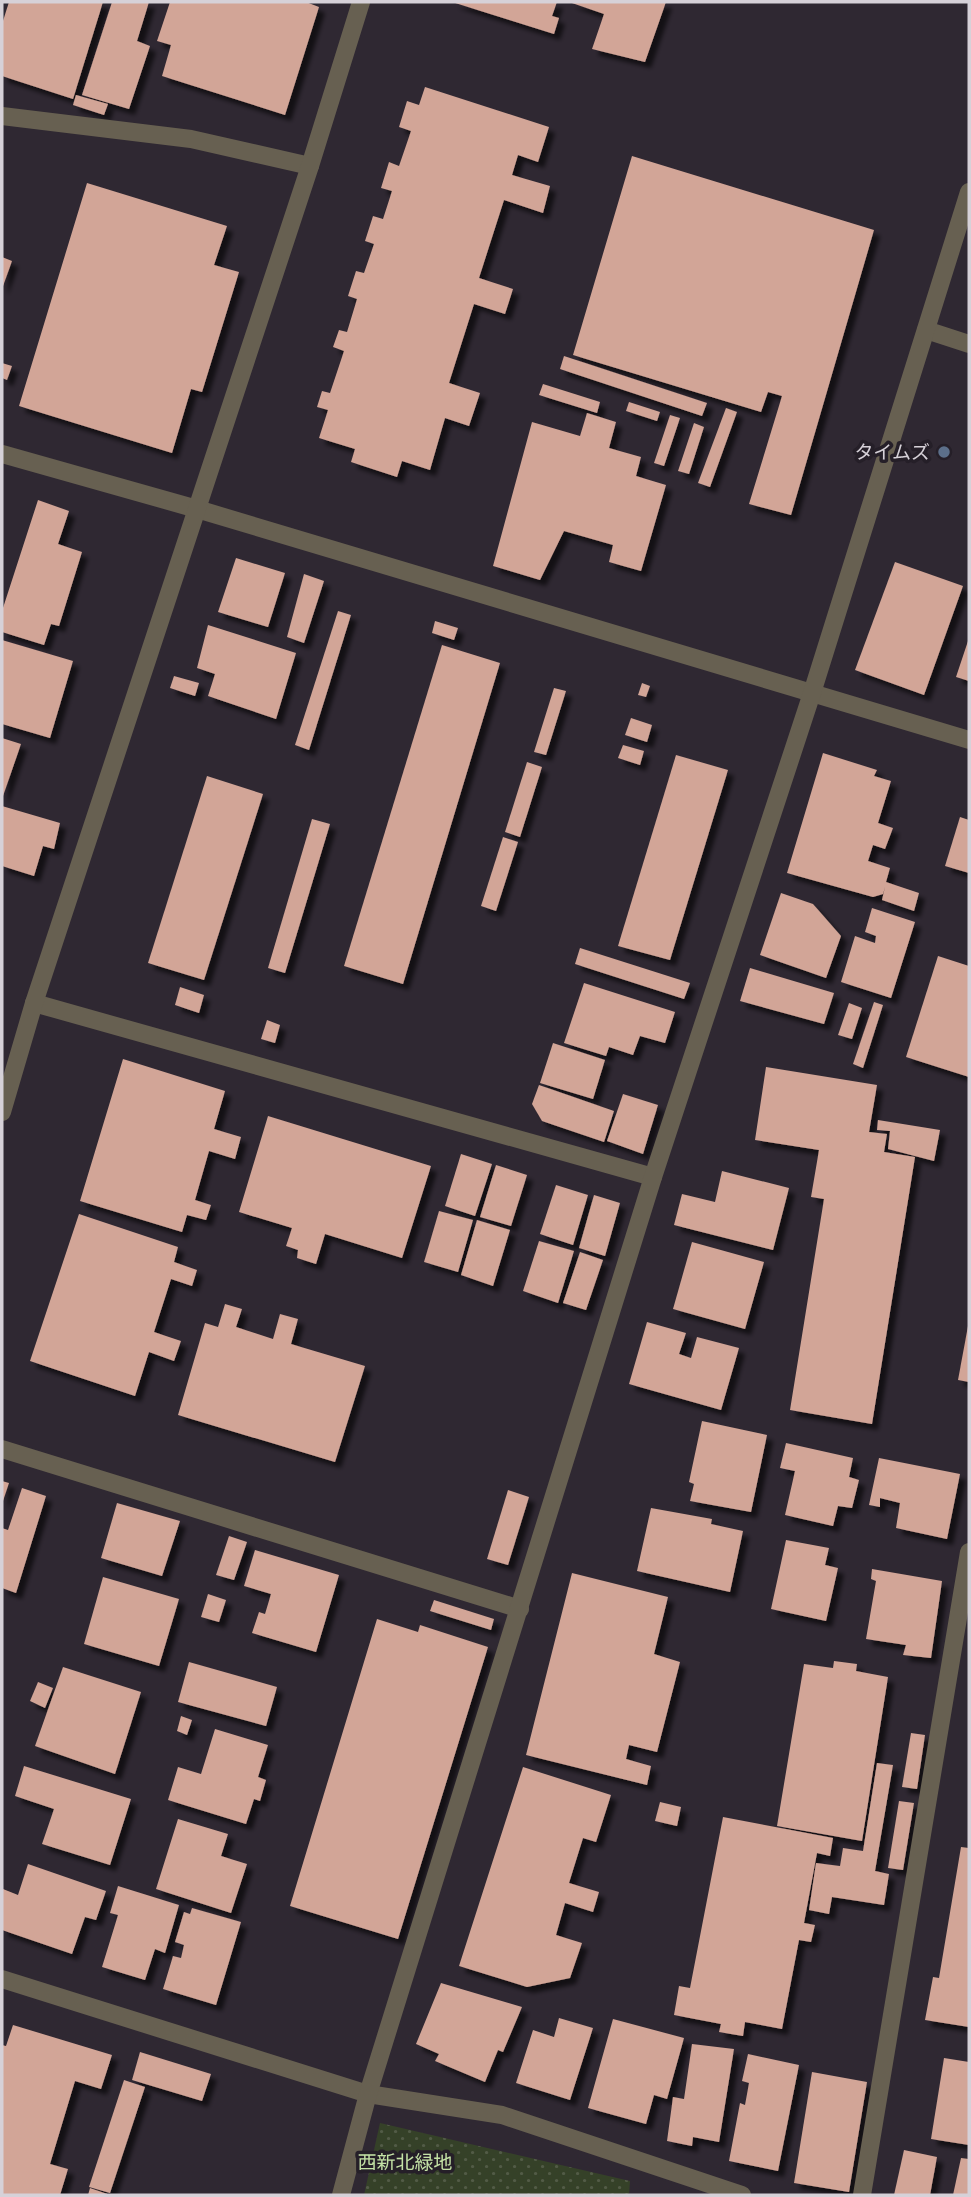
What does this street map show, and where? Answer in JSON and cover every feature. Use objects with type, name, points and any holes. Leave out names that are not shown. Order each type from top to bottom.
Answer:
[{"type":"street","points":[[2,1112],[34,1003],[310,166],[361,2]]},
{"type":"street","points":[[2,116],[191,139],[310,166]]},
{"type":"street","points":[[341,2195],[368,2094],[653,1178],[812,693],[969,192]]},
{"type":"street","points":[[926,331],[969,344]]},
{"type":"street","points":[[2,454],[197,509],[969,740]]},
{"type":"street","points":[[34,1003],[653,1178]]},
{"type":"street","points":[[2,1449],[520,1609]]},
{"type":"street","points":[[862,2195],[969,1552]]},
{"type":"street","points":[[2,1979],[368,2094],[502,2115],[742,2195]]},
{"type":"green space","name":"西新北緑地","points":[[380,2123],[630,2181],[629,2195],[364,2195]]},
{"type":"building","points":[[9,2],[103,2],[73,99],[2,76],[2,24]]},
{"type":"building","points":[[112,2],[149,2],[137,41],[150,46],[129,109],[82,95]]},
{"type":"building","points":[[170,2],[306,2],[319,7],[285,115],[162,76],[171,45],[157,41]]},
{"type":"building","points":[[452,2],[557,2],[552,16],[559,18],[554,34]]},
{"type":"building","points":[[569,2],[666,2],[645,62],[592,49],[604,14]]},
{"type":"building","points":[[425,87],[549,127],[538,162],[518,155],[512,175],[550,186],[543,213],[504,200],[479,278],[513,289],[505,314],[474,304],[449,383],[480,393],[469,426],[445,418],[430,470],[402,461],[397,477],[351,462],[355,449],[319,438],[328,410],[317,407],[322,391],[330,393],[344,351],[333,347],[339,330],[347,332],[357,299],[348,296],[356,271],[364,273],[374,244],[365,241],[373,216],[383,219],[392,191],[381,188],[389,162],[399,166],[411,131],[399,127],[407,101],[419,105]]},
{"type":"building","points":[[76,95],[108,104],[104,115],[73,105]]},
{"type":"building","points":[[632,156],[874,230],[791,515],[749,504],[782,396],[768,392],[761,412],[573,355]]},
{"type":"building","points":[[87,183],[227,226],[214,265],[239,272],[202,392],[191,389],[172,453],[19,406]]},
{"type":"building","points":[[2,257],[12,261],[2,289]]},
{"type":"building","points":[[564,356],[707,403],[702,416],[560,369]]},
{"type":"building","points":[[2,363],[12,366],[7,380],[2,378]]},
{"type":"building","points":[[543,384],[600,402],[597,413],[539,395]]},
{"type":"building","points":[[629,402],[660,412],[657,421],[626,411]]},
{"type":"building","points":[[726,408],[737,412],[710,487],[698,483]]},
{"type":"building","points":[[587,413],[616,422],[609,448],[641,457],[636,476],[666,485],[641,571],[609,562],[613,545],[564,531],[540,580],[493,566],[532,422],[580,436]]},
{"type":"building","points":[[670,415],[680,418],[664,466],[654,463]]},
{"type":"building","points":[[694,423],[704,427],[689,474],[678,471]]},
{"type":"building","points":[[38,500],[69,511],[58,544],[82,552],[59,626],[51,624],[44,645],[2,632],[2,611]]},
{"type":"building","points":[[236,558],[285,573],[268,627],[218,612]]},
{"type":"building","points":[[895,562],[963,586],[924,695],[855,670]]},
{"type":"building","points":[[304,574],[324,581],[304,643],[287,637]]},
{"type":"building","points":[[338,611],[351,615],[309,750],[295,745]]},
{"type":"building","points":[[435,621],[458,628],[454,640],[432,633]]},
{"type":"building","points":[[208,625],[296,653],[276,719],[208,696],[215,674],[197,668]]},
{"type":"building","points":[[969,638],[969,681],[956,677]]},
{"type":"building","points":[[2,640],[73,661],[50,738],[2,724]]},
{"type":"building","points":[[442,645],[500,663],[403,984],[344,966]]},
{"type":"building","points":[[174,676],[199,683],[195,696],[170,688]]},
{"type":"building","points":[[642,683],[650,686],[646,697],[638,695]]},
{"type":"building","points":[[554,688],[566,691],[546,755],[534,752]]},
{"type":"building","points":[[631,718],[652,725],[647,742],[625,735]]},
{"type":"building","points":[[2,738],[21,744],[2,799]]},
{"type":"building","points":[[623,745],[644,751],[640,765],[618,758]]},
{"type":"building","points":[[823,753],[877,770],[874,776],[891,781],[878,823],[893,828],[885,849],[873,845],[868,861],[890,868],[886,882],[919,893],[914,911],[882,900],[885,887],[883,894],[873,897],[787,873]]},
{"type":"building","points":[[676,755],[728,770],[670,960],[618,946]]},
{"type":"building","points":[[527,762],[542,767],[520,837],[505,832]]},
{"type":"building","points":[[207,776],[263,794],[204,980],[148,963]]},
{"type":"building","points":[[2,806],[60,823],[54,849],[43,846],[34,876],[2,866]]},
{"type":"building","points":[[960,817],[969,820],[969,873],[945,866]]},
{"type":"building","points":[[312,819],[330,824],[285,973],[268,968]]},
{"type":"building","points":[[503,837],[518,842],[496,911],[481,906]]},
{"type":"building","points":[[781,893],[813,904],[841,936],[826,978],[760,955]]},
{"type":"building","points":[[872,908],[915,922],[891,998],[841,982],[855,936],[875,943],[876,936],[865,932]]},
{"type":"building","points":[[580,948],[690,983],[684,999],[575,964]]},
{"type":"building","points":[[938,956],[969,966],[969,1077],[906,1057]]},
{"type":"building","points":[[750,968],[834,993],[824,1024],[740,1001]]},
{"type":"building","points":[[584,983],[675,1012],[665,1043],[640,1036],[633,1055],[609,1047],[606,1056],[564,1043]]},
{"type":"building","points":[[180,987],[204,995],[199,1013],[175,1005]]},
{"type":"building","points":[[874,1002],[883,1005],[863,1068],[853,1064]]},
{"type":"building","points":[[849,1003],[862,1008],[852,1039],[838,1035]]},
{"type":"building","points":[[267,1020],[280,1025],[275,1043],[261,1039]]},
{"type":"building","points":[[553,1043],[605,1060],[593,1099],[540,1083]]},
{"type":"building","points":[[123,1059],[225,1091],[214,1129],[241,1137],[235,1159],[209,1151],[195,1200],[211,1205],[206,1220],[187,1215],[182,1232],[80,1201]]},
{"type":"building","points":[[766,1067],[877,1085],[869,1132],[887,1134],[884,1152],[915,1157],[872,1424],[790,1410],[824,1199],[811,1197],[819,1150],[755,1140]]},
{"type":"building","points":[[539,1085],[614,1111],[604,1142],[542,1121],[532,1104]]},
{"type":"building","points":[[623,1094],[658,1105],[643,1154],[607,1141]]},
{"type":"building","points":[[268,1116],[431,1166],[402,1258],[325,1234],[316,1264],[297,1258],[298,1250],[286,1246],[292,1228],[239,1212]]},
{"type":"building","points":[[878,1120],[940,1130],[934,1161],[888,1149],[890,1131],[877,1130]]},
{"type":"building","points":[[461,1154],[492,1164],[475,1216],[445,1206]]},
{"type":"building","points":[[496,1165],[527,1175],[511,1226],[480,1217]]},
{"type":"building","points":[[722,1171],[789,1188],[773,1250],[674,1225],[682,1194],[715,1202]]},
{"type":"building","points":[[556,1185],[588,1195],[573,1245],[540,1234]]},
{"type":"building","points":[[594,1195],[620,1203],[605,1256],[579,1248]]},
{"type":"building","points":[[439,1211],[473,1220],[458,1272],[424,1262]]},
{"type":"building","points":[[79,1214],[178,1247],[174,1262],[197,1270],[192,1286],[171,1279],[154,1332],[181,1341],[174,1361],[149,1352],[135,1396],[30,1361]]},
{"type":"building","points":[[477,1220],[510,1230],[493,1286],[461,1275]]},
{"type":"building","points":[[539,1241],[574,1251],[558,1303],[523,1291]]},
{"type":"building","points":[[692,1242],[764,1262],[745,1329],[673,1309]]},
{"type":"building","points":[[580,1252],[603,1260],[586,1310],[563,1303]]},
{"type":"building","points":[[225,1304],[242,1309],[236,1327],[273,1339],[280,1314],[298,1319],[291,1344],[365,1366],[335,1462],[178,1415],[205,1323],[218,1327]]},
{"type":"building","points":[[647,1322],[686,1333],[679,1354],[691,1358],[697,1337],[739,1348],[721,1410],[629,1384]]},
{"type":"building","points":[[969,1326],[969,1382],[958,1380]]},
{"type":"building","points":[[702,1421],[767,1435],[751,1512],[690,1501],[694,1484],[689,1482]]},
{"type":"building","points":[[786,1443],[853,1458],[849,1477],[859,1480],[852,1508],[838,1506],[833,1526],[785,1515],[795,1471],[780,1468]]},
{"type":"building","points":[[879,1458],[960,1474],[947,1539],[896,1528],[900,1503],[880,1498],[880,1507],[869,1505]]},
{"type":"building","points":[[2,1481],[9,1483],[2,1504]]},
{"type":"building","points":[[22,1488],[46,1496],[16,1593],[2,1588],[2,1528],[8,1530]]},
{"type":"building","points":[[508,1490],[529,1497],[508,1565],[487,1559]]},
{"type":"building","points":[[117,1503],[180,1521],[162,1576],[101,1558]]},
{"type":"building","points":[[651,1508],[712,1519],[711,1524],[743,1531],[730,1592],[637,1571]]},
{"type":"building","points":[[229,1536],[247,1542],[234,1580],[216,1575]]},
{"type":"building","points":[[786,1540],[829,1548],[825,1565],[838,1568],[826,1621],[771,1609]]},
{"type":"building","points":[[255,1550],[339,1575],[316,1652],[252,1633],[259,1612],[265,1614],[271,1594],[244,1586]]},
{"type":"building","points":[[872,1569],[942,1581],[931,1658],[903,1655],[906,1645],[866,1639],[876,1581],[871,1579]]},
{"type":"building","points":[[572,1573],[668,1597],[654,1654],[680,1662],[657,1752],[629,1745],[626,1759],[651,1766],[647,1785],[526,1755]]},
{"type":"building","points":[[103,1577],[179,1599],[159,1666],[84,1644]]},
{"type":"building","points":[[208,1594],[226,1600],[219,1622],[201,1617]]},
{"type":"building","points":[[434,1600],[494,1619],[491,1630],[430,1611]]},
{"type":"building","points":[[377,1619],[418,1632],[420,1625],[488,1647],[398,1939],[290,1906]]},
{"type":"building","points":[[834,1661],[857,1664],[856,1671],[888,1677],[862,1841],[777,1826],[804,1664],[833,1668]]},
{"type":"building","points":[[189,1662],[277,1687],[266,1726],[178,1702]]},
{"type":"building","points":[[63,1667],[141,1692],[115,1774],[35,1746]]},
{"type":"building","points":[[38,1682],[53,1688],[45,1708],[30,1701]]},
{"type":"building","points":[[181,1716],[192,1720],[187,1735],[177,1731]]},
{"type":"building","points":[[215,1729],[268,1745],[258,1777],[266,1780],[260,1801],[254,1799],[246,1824],[168,1800],[178,1767],[201,1774]]},
{"type":"building","points":[[911,1733],[925,1735],[917,1789],[902,1787]]},
{"type":"building","points":[[877,1763],[893,1765],[875,1871],[889,1874],[884,1905],[832,1897],[829,1914],[809,1910],[816,1863],[840,1866],[843,1848],[863,1851]]},
{"type":"building","points":[[24,1766],[131,1799],[110,1865],[42,1844],[54,1809],[15,1796]]},
{"type":"building","points":[[523,1767],[611,1795],[596,1842],[583,1838],[569,1883],[599,1892],[593,1912],[565,1903],[556,1935],[582,1943],[570,1978],[527,1987],[459,1966]]},
{"type":"building","points":[[899,1801],[914,1803],[903,1870],[888,1868]]},
{"type":"building","points":[[660,1802],[681,1807],[677,1826],[655,1821]]},
{"type":"building","points":[[723,1817],[833,1838],[830,1856],[817,1853],[804,1923],[815,1925],[811,1942],[799,1940],[782,2029],[745,2022],[743,2036],[719,2032],[721,2024],[674,2015],[679,1986],[690,1988]]},
{"type":"building","points":[[178,1819],[228,1834],[221,1856],[247,1864],[231,1913],[156,1889]]},
{"type":"building","points":[[961,1847],[969,1848],[969,2027],[925,2020],[933,1977],[939,1978]]},
{"type":"building","points":[[28,1864],[106,1891],[96,1920],[85,1917],[72,1954],[2,1930],[3,1889],[18,1895]]},
{"type":"building","points":[[118,1886],[179,1905],[165,1953],[155,1949],[145,1980],[102,1967],[118,1915],[110,1913]]},
{"type":"building","points":[[192,1908],[241,1922],[216,2005],[163,1989],[173,1956],[181,1958],[184,1945],[175,1942],[184,1912],[190,1914]]},
{"type":"building","points":[[441,1983],[522,2007],[503,2052],[498,2050],[485,2082],[435,2061],[439,2054],[416,2044]]},
{"type":"building","points":[[559,2018],[593,2028],[570,2100],[516,2083],[533,2030],[554,2037]]},
{"type":"building","points":[[613,2019],[684,2038],[667,2099],[654,2095],[646,2124],[588,2108]]},
{"type":"building","points":[[13,2025],[112,2055],[101,2089],[75,2081],[50,2164],[68,2169],[60,2195],[2,2195],[2,2045],[6,2046]]},
{"type":"building","points":[[692,2044],[734,2049],[719,2142],[693,2137],[692,2146],[667,2141],[673,2097],[684,2099]]},
{"type":"building","points":[[140,2052],[211,2074],[202,2101],[132,2080]]},
{"type":"building","points":[[748,2054],[799,2065],[778,2171],[729,2161],[740,2103],[745,2105],[749,2083],[742,2081]]},
{"type":"building","points":[[944,2058],[969,2062],[969,2145],[931,2139]]},
{"type":"building","points":[[812,2072],[867,2082],[849,2192],[794,2183]]},
{"type":"building","points":[[124,2080],[145,2087],[110,2193],[89,2187]]},
{"type":"building","points":[[904,2150],[937,2157],[930,2195],[894,2195]]},
{"type":"building","points":[[961,2158],[969,2159],[969,2195],[953,2195]]},
{"type":"building","points":[[90,2188],[110,2195],[88,2195]]},
{"type":"place","name":"タイムズ","points":[[944,452]]}]
